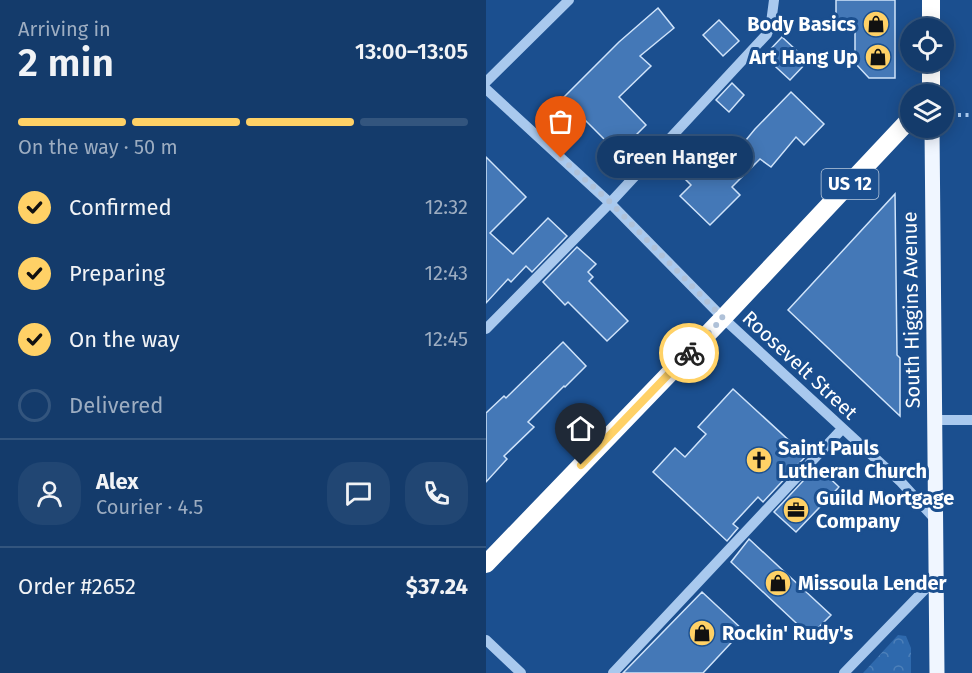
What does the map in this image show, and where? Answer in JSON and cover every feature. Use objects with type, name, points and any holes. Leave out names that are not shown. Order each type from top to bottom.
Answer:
[{"type":"highway","points":[[931,0],[932,18]]},
{"type":"highway","name":"US 12","points":[[486,564],[723,318],[900,130]]},
{"type":"main road","name":"South Higgins Avenue","points":[[932,138],[937,673]]},
{"type":"street","points":[[486,82],[569,0]]},
{"type":"street","points":[[486,329],[610,202],[766,34],[771,23],[774,0]]},
{"type":"street","name":"Roosevelt Street","points":[[486,90],[610,202],[723,318],[902,483],[934,518]]},
{"type":"street","points":[[935,420],[972,420]]},
{"type":"street","points":[[613,673],[842,429]]},
{"type":"street","points":[[844,673],[935,579]]},
{"type":"street","points":[[486,640],[521,673]]},
{"type":"path","points":[[958,115],[972,115]]},
{"type":"green space","points":[[898,635],[906,636],[911,648],[911,673],[863,673]]},
{"type":"building","points":[[836,0],[895,0],[895,78],[869,78],[855,63],[855,29],[836,29]]},
{"type":"building","points":[[658,8],[674,28],[640,56],[651,66],[619,97],[646,125],[618,153],[563,98],[619,42]]},
{"type":"building","points":[[719,20],[739,41],[723,56],[703,35]]},
{"type":"building","points":[[782,37],[808,61],[790,80],[764,56]]},
{"type":"building","points":[[732,83],[744,95],[729,112],[716,100]]},
{"type":"building","points":[[791,92],[824,124],[804,145],[796,137],[771,167],[760,159],[732,187],[740,195],[710,225],[680,196],[691,185],[675,169],[704,139],[728,162],[755,129]]},
{"type":"building","points":[[486,157],[526,197],[490,233],[513,254],[548,218],[567,236],[532,272],[526,266],[511,282],[508,279],[486,303]]},
{"type":"building","points":[[895,194],[897,355],[900,358],[900,416],[788,310]]},
{"type":"building","points":[[577,247],[596,264],[588,272],[593,277],[589,281],[628,321],[607,341],[568,302],[565,305],[543,282]]},
{"type":"building","points":[[563,342],[586,366],[528,422],[534,427],[504,456],[507,459],[486,482],[486,413],[504,396],[506,398]]},
{"type":"building","name":"Saint Pauls Lutheran Church","points":[[733,389],[806,456],[763,502],[758,497],[733,524],[738,528],[727,541],[653,472],[675,448],[685,457],[706,434],[698,427]]},
{"type":"building","points":[[817,466],[839,487],[796,532],[774,512]]},
{"type":"building","points":[[749,539],[831,615],[810,636],[731,562]]},
{"type":"building","name":"Rockin' Rudy's","points":[[702,592],[743,630],[703,673],[623,673]]},
{"type":"way so far","points":[[561,158],[610,202],[723,318],[689,353]]},
{"type":"place","name":"Body Basics","points":[[876,24]]},
{"type":"place","name":"Art Hang Up","points":[[878,57]]},
{"type":"place","name":"Green Hanger","points":[[561,158]]},
{"type":"place","name":"Saint Pauls Lutheran Church","points":[[759,460]]},
{"type":"place","name":"Guild Mortgage Company","points":[[796,510]]},
{"type":"place","name":"Missoula Lender","points":[[778,583]]},
{"type":"place","name":"Rockin' Rudy's","points":[[702,633]]},
{"type":"route","points":[[581,465],[689,353]]}]
